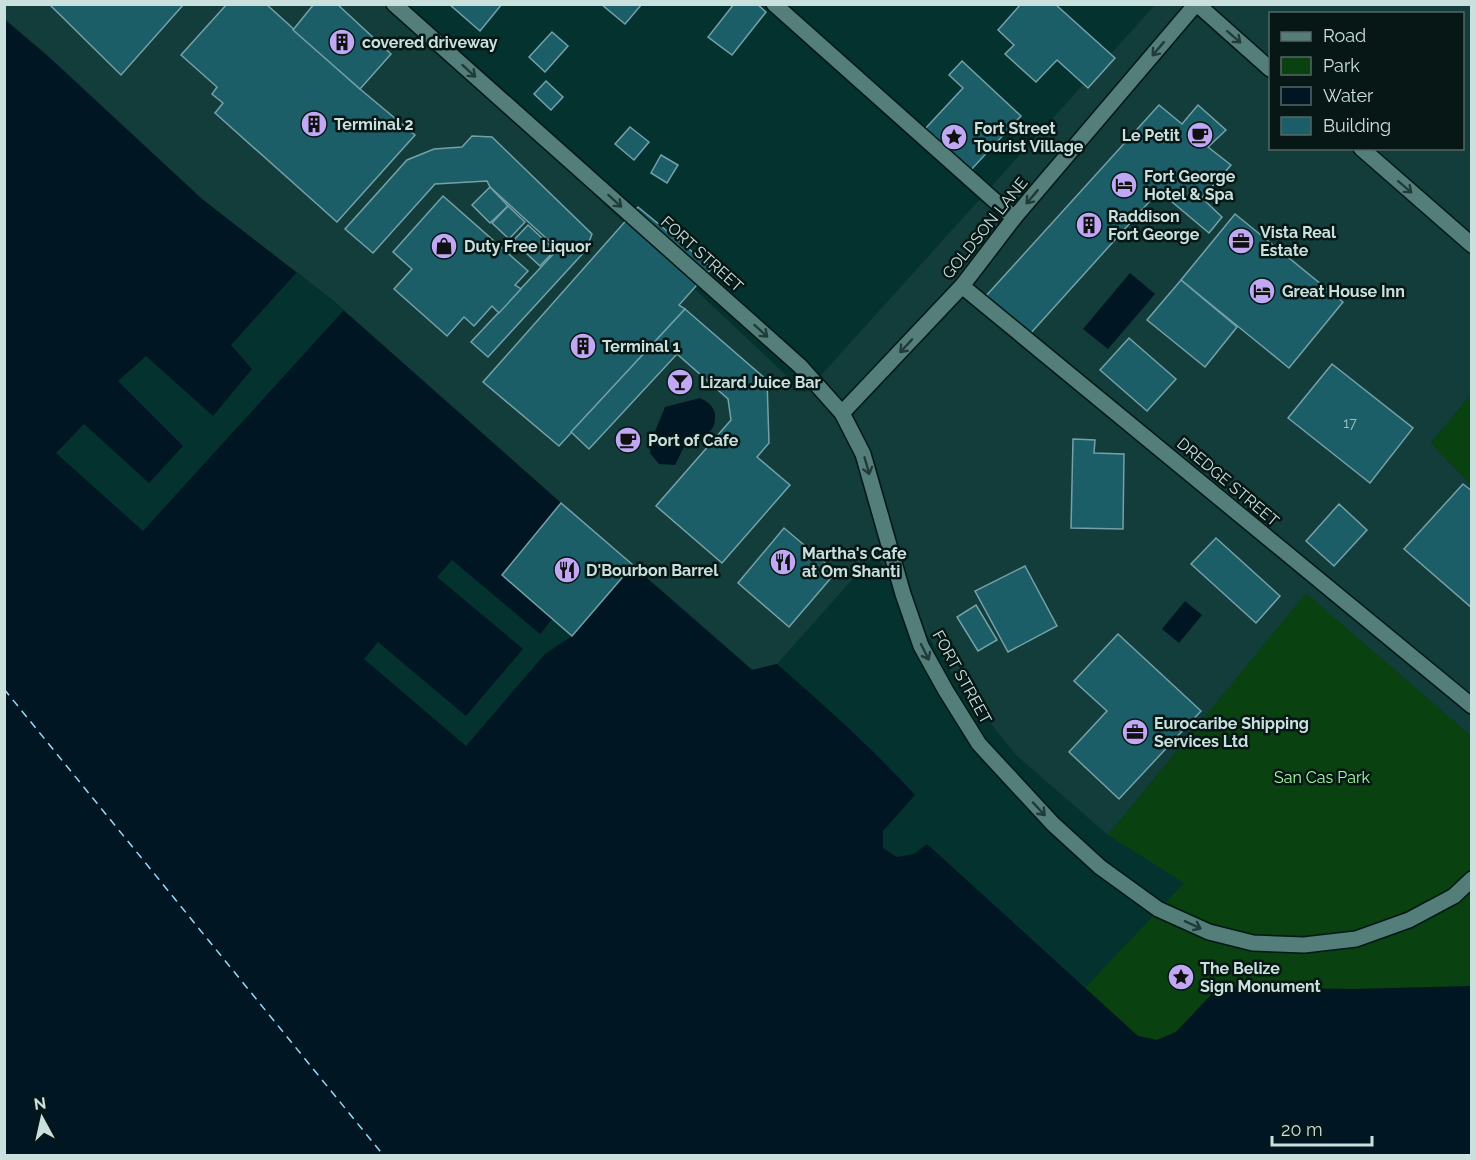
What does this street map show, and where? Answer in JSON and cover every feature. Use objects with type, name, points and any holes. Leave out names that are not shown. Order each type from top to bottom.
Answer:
[{"type":"street","name":"FORT STREET","points":[[394,4],[801,366],[842,413],[863,454],[903,594],[921,646],[946,691],[979,744],[1053,824],[1101,867],[1158,909],[1209,932],[1253,943],[1304,945],[1356,939],[1409,920],[1454,896],[1472,879]]},
{"type":"street","points":[[774,4],[1014,218]]},
{"type":"street","name":"GOLDSON LANE","points":[[842,413],[962,286],[1014,218],[1197,4]]},
{"type":"street","points":[[1197,4],[1269,68]]},
{"type":"street","points":[[1363,150],[1472,245]]},
{"type":"street","name":"DREDGE STREET","points":[[962,286],[1472,706]]},
{"type":"shaded area","points":[[5,4],[393,5],[805,393],[1155,5],[1471,5],[1471,394],[1431,443],[1471,485],[1471,736],[1306,594],[1108,835],[1016,755],[956,680],[875,554],[777,664],[753,670],[332,300],[202,199],[5,19]]},
{"type":"green space","points":[[1471,394],[1471,485],[1431,443]]},
{"type":"green space","name":"San Cas Park","points":[[1306,593],[1471,736],[1471,986],[1211,995],[1176,1032],[1157,1040],[1138,1036],[1085,988],[1184,883],[1108,835]]},
{"type":"water","points":[[4,19],[50,58],[202,199],[332,300],[752,670],[777,664],[813,696],[915,795],[883,831],[883,848],[897,857],[914,854],[927,844],[1138,1036],[1157,1040],[1176,1032],[1211,995],[1227,987],[1353,989],[1471,986],[1471,1155],[5,1155]]},
{"type":"water","points":[[1130,273],[1155,294],[1108,349],[1083,329]]},
{"type":"water","points":[[700,398],[713,409],[715,415],[712,428],[709,432],[687,443],[675,465],[659,464],[650,453],[651,441],[665,407]]},
{"type":"water","points":[[1185,601],[1202,615],[1179,643],[1162,629]]},
{"type":"pier","points":[[297,272],[344,310],[143,531],[56,453],[84,424],[149,483],[183,446],[118,381],[146,356],[213,416],[252,369],[231,345]]},
{"type":"pier","points":[[561,503],[633,565],[572,636],[545,654],[466,746],[364,659],[378,642],[466,716],[523,649],[437,577],[452,560],[540,634],[553,618],[502,575]]},
{"type":"building","points":[[49,4],[184,4],[121,75]]},
{"type":"building","name":"Terminal 2","points":[[227,4],[266,4],[415,135],[337,222],[215,113],[223,103],[212,94],[217,87],[181,55]]},
{"type":"building","name":"covered driveway","points":[[314,4],[337,4],[391,54],[360,89],[293,30]]},
{"type":"building","points":[[449,4],[502,4],[480,31]]},
{"type":"building","points":[[601,4],[642,4],[625,24]]},
{"type":"building","points":[[734,4],[757,4],[766,12],[732,55],[708,37]]},
{"type":"building","points":[[1021,4],[1055,4],[1115,58],[1088,88],[1057,60],[1036,82],[1005,54],[1014,45],[998,30]]},
{"type":"building","points":[[552,32],[568,46],[545,72],[529,57]]},
{"type":"building","points":[[962,61],[1021,116],[969,172],[924,130],[963,88],[949,75]]},
{"type":"building","points":[[546,81],[563,97],[551,110],[534,94]]},
{"type":"building","name":"Raddison Fort George","points":[[1159,105],[1182,124],[1198,105],[1226,130],[1208,147],[1231,165],[1202,198],[1222,217],[1209,233],[1159,191],[1030,334],[985,297]]},
{"type":"building","points":[[630,127],[649,142],[634,160],[615,144]]},
{"type":"building","points":[[472,136],[492,137],[592,234],[586,250],[488,357],[471,342],[558,249],[490,187],[487,181],[435,184],[373,253],[345,229],[407,160],[434,149],[462,147]]},
{"type":"building","points":[[661,155],[678,165],[667,183],[651,173]]},
{"type":"building","points":[[490,187],[508,206],[490,223],[472,205]]},
{"type":"building","points":[[443,196],[528,271],[515,285],[521,289],[499,313],[492,306],[474,326],[464,317],[447,336],[394,289],[412,269],[393,252]]},
{"type":"building","points":[[508,206],[525,222],[509,239],[492,223]]},
{"type":"building","name":"Terminal 1","points":[[638,207],[712,268],[679,305],[685,309],[559,446],[483,382]]},
{"type":"building","name":"Great House Inn","points":[[1235,214],[1343,302],[1289,368],[1181,280]]},
{"type":"building","points":[[528,225],[555,250],[540,266],[513,241]]},
{"type":"building","points":[[1181,280],[1237,327],[1205,367],[1147,320]]},
{"type":"building","name":"Terminal 1","points":[[685,309],[767,380],[769,443],[757,457],[790,485],[722,563],[656,506],[731,420],[728,399],[677,354],[589,449],[571,432]]},
{"type":"building","points":[[1129,338],[1176,379],[1147,411],[1100,370]]},
{"type":"building","points":[[1332,364],[1413,428],[1370,483],[1288,418]]},
{"type":"building","points":[[1073,439],[1095,440],[1094,453],[1124,454],[1123,529],[1071,528]]},
{"type":"building","points":[[1463,484],[1472,491],[1472,608],[1404,549]]},
{"type":"building","name":"D'Bourbon Barrel","points":[[561,503],[633,565],[572,636],[502,575]]},
{"type":"building","points":[[1339,504],[1367,530],[1334,566],[1306,541]]},
{"type":"building","points":[[784,528],[836,572],[789,627],[738,583]]},
{"type":"building","points":[[1216,538],[1280,596],[1256,623],[1191,564]]},
{"type":"building","points":[[1025,566],[1057,626],[1008,652],[975,591]]},
{"type":"building","points":[[976,605],[997,640],[978,651],[957,617]]},
{"type":"building","name":"Eurocaribe Shipping Services Ltd","points":[[1118,634],[1201,711],[1119,799],[1069,752],[1107,711],[1074,681]]},
{"type":"ferry route","points":[[4,689],[384,1156]]},
{"type":"place","name":"covered driveway","points":[[342,42]]},
{"type":"place","name":"Terminal 2","points":[[314,124]]},
{"type":"place","name":"Le Petit","points":[[1200,135]]},
{"type":"place","name":"Fort Street Tourist Village","points":[[954,137]]},
{"type":"place","name":"Fort George Hotel & Spa","points":[[1124,185]]},
{"type":"place","name":"Raddison Fort George","points":[[1089,225]]},
{"type":"place","name":"Vista Real Estate","points":[[1241,241]]},
{"type":"place","name":"Duty Free Liquor","points":[[444,246]]},
{"type":"place","name":"Great House Inn","points":[[1262,291]]},
{"type":"place","name":"Terminal 1","points":[[583,346]]},
{"type":"place","name":"Lizard Juice Bar","points":[[680,382]]},
{"type":"place","name":"Port of Cafe","points":[[628,440]]},
{"type":"place","name":"Martha's Cafe at Om Shanti","points":[[783,562]]},
{"type":"place","name":"D'Bourbon Barrel","points":[[567,570]]},
{"type":"place","name":"Eurocaribe Shipping Services Ltd","points":[[1135,732]]},
{"type":"place","name":"The Belize Sign Monument","points":[[1181,977]]}]
